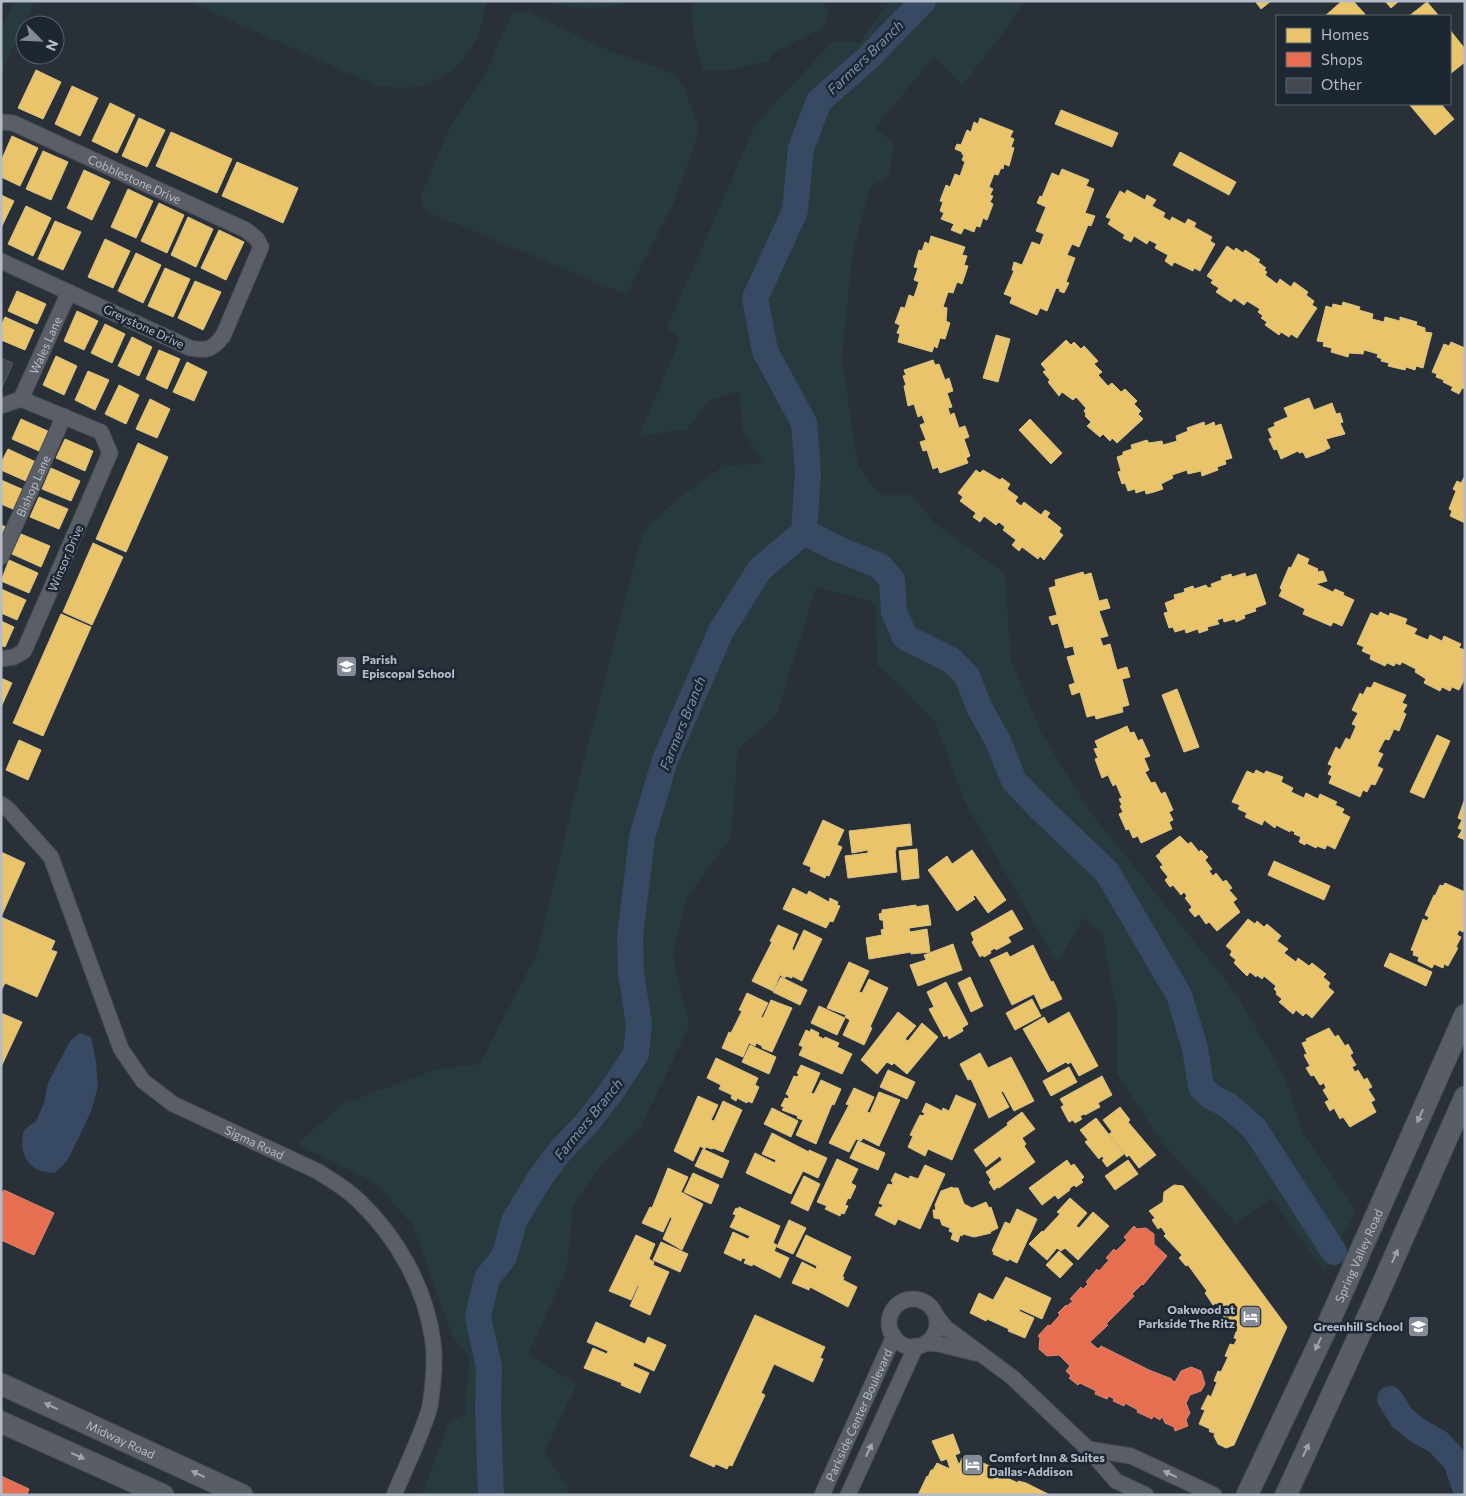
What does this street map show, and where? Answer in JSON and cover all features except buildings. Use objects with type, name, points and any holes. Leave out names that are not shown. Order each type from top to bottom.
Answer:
[{"type":"main road","name":"Spring Valley Road","points":[[1247,1495],[1325,1331],[1465,1015]]},
{"type":"main road","points":[[1286,1495],[1379,1292],[1465,1097]]},
{"type":"main road","name":"Midway Road","points":[[1,1384],[242,1495]]},
{"type":"main road","points":[[1,1422],[164,1495]]},
{"type":"street","name":"Cobblestone Drive","points":[[1,122],[12,123],[246,230],[256,239],[261,247]]},
{"type":"street","name":"Greystone Drive","points":[[1,261],[190,348],[204,351],[216,345],[223,336],[261,247]]},
{"type":"street","name":"Wales Lane","points":[[21,399],[69,292]]},
{"type":"street","points":[[1,406],[21,399],[64,416]]},
{"type":"street","name":"Winsor Drive","points":[[8,658],[24,651],[110,453],[101,432],[64,416]]},
{"type":"street","name":"Bishop Lane","points":[[1,557],[64,416]]},
{"type":"street","name":"Sigma Road","points":[[1,804],[50,857],[121,1049],[143,1081],[172,1104],[317,1171],[337,1183],[357,1199],[375,1218],[402,1256],[412,1274],[424,1304],[433,1342],[434,1366],[430,1409],[394,1495]]},
{"type":"street","points":[[981,1355],[940,1344],[902,1344],[894,1336],[889,1324],[890,1316],[894,1309],[907,1300],[915,1299],[929,1304],[946,1328],[1012,1377],[1088,1449],[1116,1481],[1146,1495]]},
{"type":"street","points":[[921,1344],[932,1337],[936,1330],[936,1316]]},
{"type":"street","name":"Parkside Center Boulevard","points":[[822,1495],[894,1336]]},
{"type":"street","name":"Parkside Center Boulevard","points":[[848,1495],[921,1344]]},
{"type":"street","points":[[1088,1449],[1131,1456],[1214,1495]]},
{"type":"green space","points":[[15,1],[35,1],[28,15],[15,15],[15,43],[1,73],[1,29]]},
{"type":"green space","points":[[187,1],[486,1],[480,31],[465,57],[443,76],[429,83],[404,88],[375,85]]},
{"type":"green space","points":[[545,1],[630,1],[599,8],[576,8]]},
{"type":"green space","points":[[693,1],[823,1],[829,14],[824,27],[770,54],[770,60],[735,69],[704,71],[694,37]]},
{"type":"green space","points":[[890,1],[1024,1],[1005,31],[962,86],[934,56],[875,128],[894,143],[889,176],[870,187],[853,251],[842,360],[858,466],[880,495],[912,495],[934,523],[1005,573],[1011,660],[1041,732],[1090,812],[1233,989],[1285,1077],[1303,1132],[1356,1211],[1324,1272],[1272,1198],[1236,1223],[1162,1143],[1117,1074],[1117,1011],[1102,934],[1084,918],[1057,963],[965,802],[935,722],[903,688],[877,665],[876,603],[816,587],[777,714],[738,749],[731,837],[687,898],[673,955],[690,1025],[640,1128],[601,1165],[573,1206],[567,1269],[528,1354],[577,1384],[544,1452],[568,1488],[567,1495],[422,1495],[449,1422],[465,1415],[469,1358],[452,1335],[413,1226],[376,1183],[297,1144],[343,1104],[434,1070],[480,1064],[538,951],[572,806],[643,531],[682,495],[724,466],[763,463],[743,430],[739,391],[708,401],[687,429],[639,436],[680,339],[667,328],[755,125],[833,41],[859,43]]},
{"type":"green space","points":[[513,12],[530,13],[606,49],[674,74],[683,86],[697,120],[698,134],[676,198],[627,295],[425,211],[420,198],[451,125],[483,78]]},
{"type":"water","points":[[80,1033],[91,1037],[96,1061],[98,1086],[92,1109],[67,1161],[55,1173],[40,1171],[28,1162],[23,1153],[24,1130],[36,1121],[44,1103],[48,1083],[70,1041]]},
{"type":"waterway","name":"Farmers Branch","points":[[491,1495],[488,1409],[489,1367],[478,1317],[487,1278],[504,1257],[514,1221],[540,1178],[561,1150],[587,1123],[611,1092],[636,1054],[639,1025],[631,972],[630,937],[642,837],[665,760],[721,631],[760,569],[804,532],[808,473],[804,423],[765,351],[755,298],[795,211],[801,148],[819,101],[868,58],[923,1]]},
{"type":"waterway","points":[[804,532],[838,549],[880,566],[892,580],[894,612],[905,637],[951,660],[967,676],[979,707],[998,741],[1014,781],[1107,872],[1179,995],[1195,1048],[1201,1087],[1210,1096],[1229,1106],[1255,1129],[1334,1252]]},
{"type":"waterway","points":[[1390,1399],[1402,1418],[1417,1430],[1438,1442],[1456,1461],[1465,1487]]},
{"type":"place","name":"Parish Episcopal School","points":[[346,666]]},
{"type":"place","name":"Oakwood at Parkside The Ritz","points":[[1251,1316]]},
{"type":"place","name":"Greenhill School","points":[[1419,1326]]},
{"type":"place","name":"Comfort Inn & Suites Dallas-Addison","points":[[973,1464]]}]
